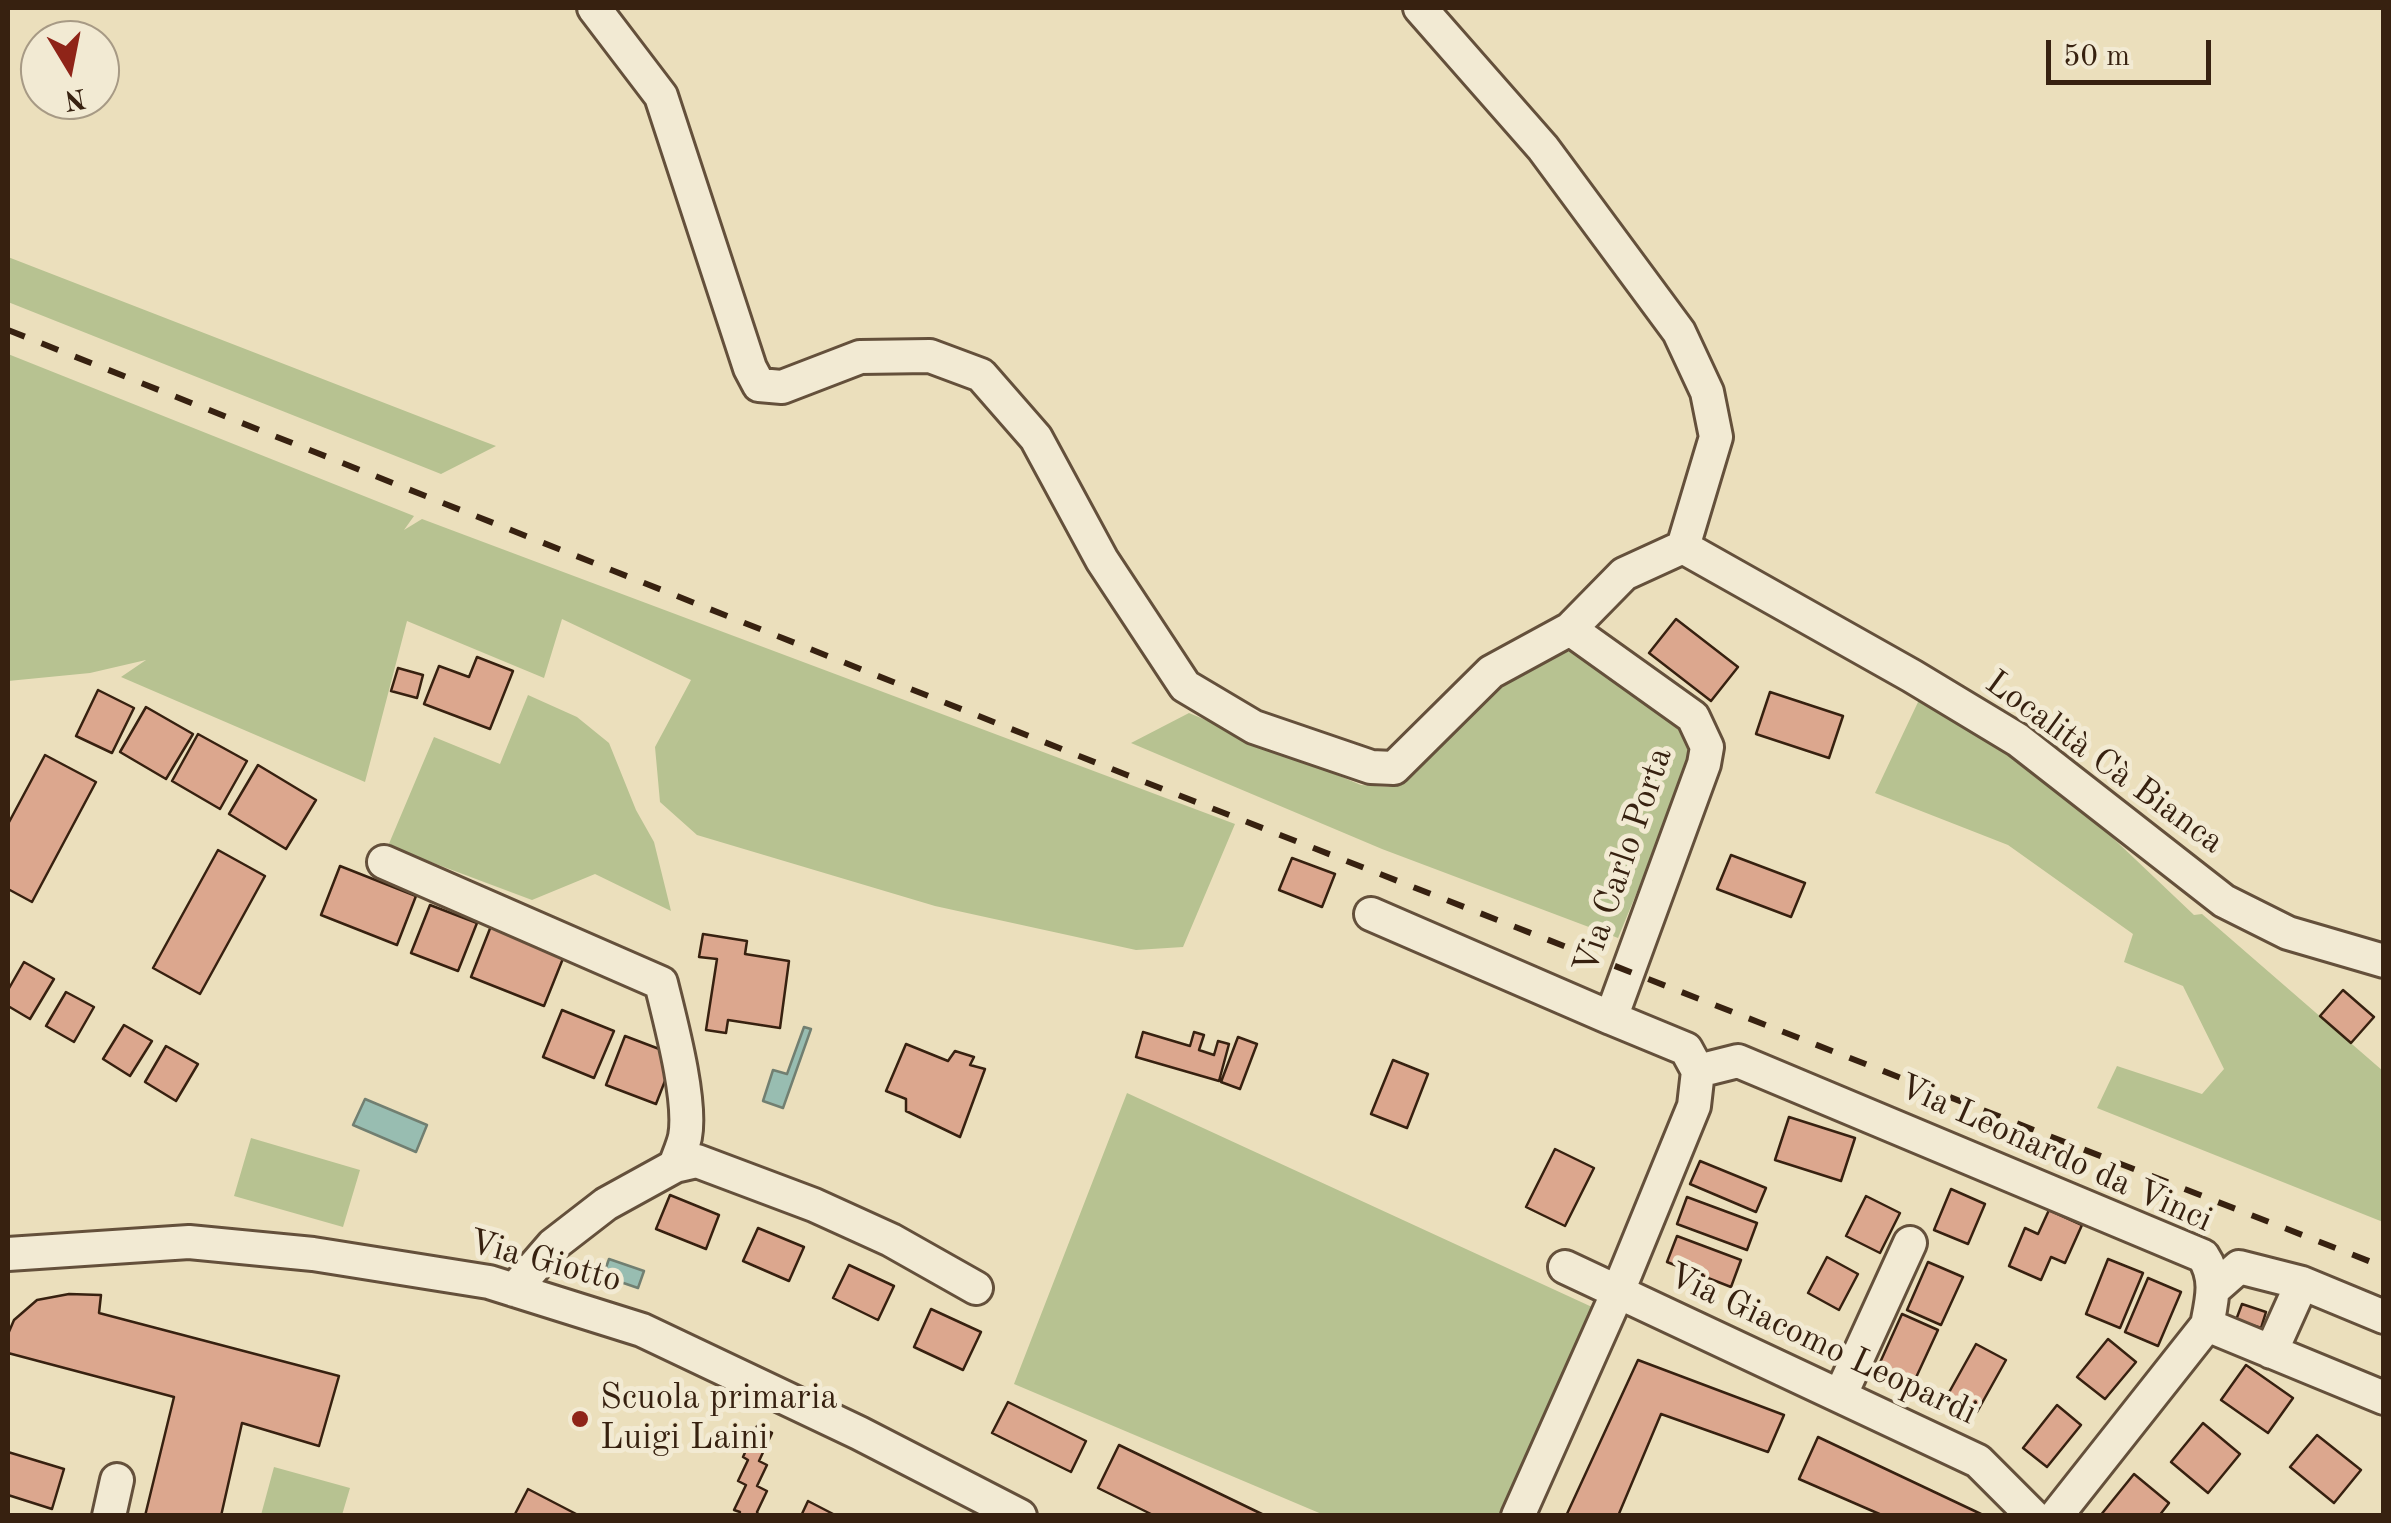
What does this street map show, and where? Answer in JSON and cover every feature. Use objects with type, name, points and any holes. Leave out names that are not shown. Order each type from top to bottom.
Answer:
[{"type":"street","points":[[594,8],[662,96],[750,368],[759,385],[782,387],[860,358],[930,356],[981,375],[1036,438],[1102,560],[1185,686],[1254,727],[1371,767],[1394,768],[1490,672],[1570,629],[1624,574],[1683,548],[1716,437],[1706,392],[1678,332],[1544,148],[1420,8]]},
{"type":"street","name":"Località Cà Bianca","points":[[1683,548],[2018,740],[2224,902],[2288,933],[2384,960]]},
{"type":"street","name":"Via Carlo Porta","points":[[1570,629],[1693,717],[1707,748],[1611,1018],[1686,1049],[1698,1072]]},
{"type":"street","points":[[384,862],[661,983],[674,1036],[685,1112],[685,1135],[675,1166]]},
{"type":"street","points":[[1371,914],[1611,1018]]},
{"type":"street","name":"Via Leonardo da Vinci","points":[[1698,1072],[1738,1061],[2203,1256],[2210,1267],[2214,1289],[2207,1325],[2056,1516]]},
{"type":"street","points":[[1518,1516],[1617,1294],[1694,1106],[1698,1072]]},
{"type":"street","points":[[514,1290],[553,1245],[606,1204],[675,1166],[697,1161],[814,1205],[891,1240],[976,1288]]},
{"type":"street","name":"Via Giotto","points":[[8,1254],[190,1242],[313,1254],[488,1282],[642,1330],[859,1433],[1020,1516]]},
{"type":"street","points":[[1841,1394],[1910,1244]]},
{"type":"street","name":"Via Giacomo Leopardi","points":[[1565,1267],[1978,1461],[2033,1516]]},
{"type":"street","points":[[2214,1289],[2239,1267],[2302,1282],[2384,1317]]},
{"type":"street","points":[[2271,1352],[2302,1282]]},
{"type":"street","points":[[2207,1325],[2384,1398]]},
{"type":"street","points":[[109,1516],[117,1480]]},
{"type":"green space","points":[[8,257],[496,446],[441,474],[8,302]]},
{"type":"green space","points":[[8,354],[414,516],[404,530],[422,519],[1235,824],[1183,947],[1136,950],[935,906],[697,835],[660,802],[655,747],[691,680],[562,619],[544,678],[407,621],[365,782],[121,677],[146,660],[90,673],[8,681]]},
{"type":"green space","points":[[1556,651],[1583,652],[1682,720],[1693,756],[1618,938],[1382,849],[1131,743],[1189,713],[1361,785],[1389,787],[1410,773],[1524,664]]},
{"type":"green space","points":[[528,695],[577,717],[609,743],[636,810],[654,842],[671,911],[595,874],[532,900],[388,846],[434,737],[500,764]]},
{"type":"green space","points":[[1919,700],[2006,750],[2096,822],[2194,915],[2202,914],[2383,1071],[2383,1222],[2097,1108],[2117,1066],[2202,1094],[2224,1069],[2183,986],[2124,962],[2133,934],[2008,845],[1875,793]]},
{"type":"green space","points":[[1127,1093],[1592,1307],[1502,1515],[1324,1515],[1014,1384]]},
{"type":"green space","points":[[251,1138],[360,1170],[343,1227],[234,1196]]},
{"type":"green space","points":[[274,1467],[350,1488],[342,1515],[261,1515]]},
{"type":"water","points":[[804,1027],[811,1029],[783,1108],[763,1101],[773,1070],[787,1074]]},
{"type":"water","points":[[365,1099],[427,1125],[416,1152],[353,1125]]},
{"type":"water","points":[[609,1259],[644,1271],[638,1288],[603,1276]]},
{"type":"building","points":[[1676,619],[1738,667],[1711,701],[1649,653]]},
{"type":"building","points":[[477,657],[513,671],[490,729],[424,704],[439,666],[469,677]]},
{"type":"building","points":[[398,668],[423,675],[417,698],[391,691]]},
{"type":"building","points":[[98,690],[134,708],[112,753],[76,736]]},
{"type":"building","points":[[1770,692],[1843,716],[1829,758],[1756,734]]},
{"type":"building","points":[[146,707],[193,734],[166,779],[120,752]]},
{"type":"building","points":[[198,734],[247,761],[220,809],[172,781]]},
{"type":"building","points":[[45,755],[96,782],[32,902],[8,889],[8,824]]},
{"type":"building","points":[[258,765],[316,800],[286,849],[229,814]]},
{"type":"building","points":[[218,850],[265,876],[200,994],[153,968]]},
{"type":"building","points":[[1731,855],[1805,883],[1791,917],[1717,889]]},
{"type":"building","points":[[1292,858],[1335,874],[1322,907],[1279,890]]},
{"type":"building","points":[[340,866],[416,896],[397,945],[321,915]]},
{"type":"building","points":[[430,905],[477,923],[458,971],[411,953]]},
{"type":"building","points":[[491,926],[564,956],[544,1006],[471,977]]},
{"type":"building","points":[[703,934],[747,941],[745,954],[789,961],[780,1028],[728,1020],[726,1033],[706,1030],[717,959],[699,957]]},
{"type":"building","points":[[24,962],[54,979],[30,1019],[8,1006],[8,990]]},
{"type":"building","points":[[2343,990],[2374,1017],[2351,1043],[2320,1016]]},
{"type":"building","points":[[66,992],[94,1007],[74,1042],[46,1026]]},
{"type":"building","points":[[562,1010],[614,1031],[594,1078],[543,1057]]},
{"type":"building","points":[[124,1025],[152,1041],[130,1076],[103,1059]]},
{"type":"building","points":[[1143,1032],[1190,1046],[1194,1032],[1204,1035],[1199,1050],[1214,1055],[1218,1041],[1229,1044],[1219,1081],[1136,1057]]},
{"type":"building","points":[[625,1036],[675,1055],[656,1104],[606,1085]]},
{"type":"building","points":[[1238,1037],[1257,1044],[1240,1089],[1221,1082]]},
{"type":"building","points":[[906,1044],[948,1061],[955,1051],[974,1057],[970,1065],[985,1069],[960,1137],[906,1111],[906,1099],[886,1091]]},
{"type":"building","points":[[166,1046],[198,1064],[176,1101],[145,1082]]},
{"type":"building","points":[[1393,1060],[1428,1074],[1407,1128],[1371,1114]]},
{"type":"building","points":[[1789,1117],[1855,1138],[1841,1181],[1775,1160]]},
{"type":"building","points":[[1555,1149],[1594,1168],[1565,1226],[1526,1207]]},
{"type":"building","points":[[1700,1161],[1766,1188],[1756,1212],[1690,1184]]},
{"type":"building","points":[[1951,1189],[1985,1204],[1968,1244],[1934,1230]]},
{"type":"building","points":[[670,1195],[719,1215],[706,1249],[656,1229]]},
{"type":"building","points":[[1866,1196],[1900,1213],[1880,1253],[1846,1236]]},
{"type":"building","points":[[1687,1197],[1757,1223],[1747,1250],[1677,1224]]},
{"type":"building","points":[[2049,1210],[2082,1225],[2065,1263],[2051,1257],[2041,1280],[2009,1266],[2025,1228],[2038,1234]]},
{"type":"building","points":[[758,1228],[804,1247],[789,1281],[743,1261]]},
{"type":"building","points":[[1677,1236],[1741,1260],[1731,1287],[1667,1262]]},
{"type":"building","points":[[1827,1257],[1858,1274],[1839,1310],[1808,1293]]},
{"type":"building","points":[[2108,1259],[2143,1273],[2120,1328],[2086,1314]]},
{"type":"building","points":[[1928,1262],[1963,1277],[1941,1325],[1907,1310]]},
{"type":"building","points":[[849,1265],[894,1286],[878,1320],[833,1298]]},
{"type":"building","points":[[2148,1278],[2181,1292],[2158,1346],[2125,1332]]},
{"type":"building","points":[[69,1294],[101,1295],[99,1313],[339,1376],[319,1446],[242,1423],[221,1516],[145,1516],[174,1397],[8,1353],[8,1334],[14,1320],[37,1300]]},
{"type":"building","points":[[2242,1304],[2266,1312],[2261,1328],[2236,1320]]},
{"type":"building","points":[[931,1309],[981,1332],[963,1370],[914,1347]]},
{"type":"building","points":[[1902,1314],[1938,1330],[1913,1384],[1878,1367]]},
{"type":"building","points":[[2108,1339],[2136,1362],[2105,1399],[2077,1377]]},
{"type":"building","points":[[1976,1344],[2006,1360],[1977,1412],[1947,1396]]},
{"type":"building","points":[[1638,1360],[1784,1415],[1768,1452],[1661,1414],[1618,1516],[1566,1516]]},
{"type":"building","points":[[2246,1365],[2293,1398],[2268,1433],[2221,1400]]},
{"type":"building","points":[[1008,1402],[1086,1441],[1071,1472],[992,1433]]},
{"type":"building","points":[[2057,1405],[2081,1425],[2047,1467],[2023,1448]]},
{"type":"building","points":[[2203,1423],[2240,1454],[2208,1493],[2171,1462]]},
{"type":"building","points":[[757,1426],[772,1433],[759,1461],[767,1465],[757,1486],[767,1491],[757,1512],[759,1516],[738,1516],[740,1512],[734,1510],[746,1485],[738,1481],[748,1460],[743,1457]]},
{"type":"building","points":[[2317,1435],[2361,1470],[2334,1503],[2290,1467]]},
{"type":"building","points":[[1818,1437],[1981,1514],[1884,1516],[1799,1479]]},
{"type":"building","points":[[1119,1445],[1266,1516],[1155,1516],[1098,1488]]},
{"type":"building","points":[[8,1452],[64,1469],[52,1509],[8,1495]]},
{"type":"building","points":[[2134,1474],[2169,1503],[2159,1516],[2100,1516]]},
{"type":"building","points":[[528,1489],[580,1516],[514,1516]]},
{"type":"building","points":[[808,1501],[837,1516],[801,1516]]},
{"type":"railway","points":[[8,330],[1127,775],[2384,1267]]},
{"type":"place","name":"Scuola primaria Luigi Laini","points":[[580,1419]]}]
